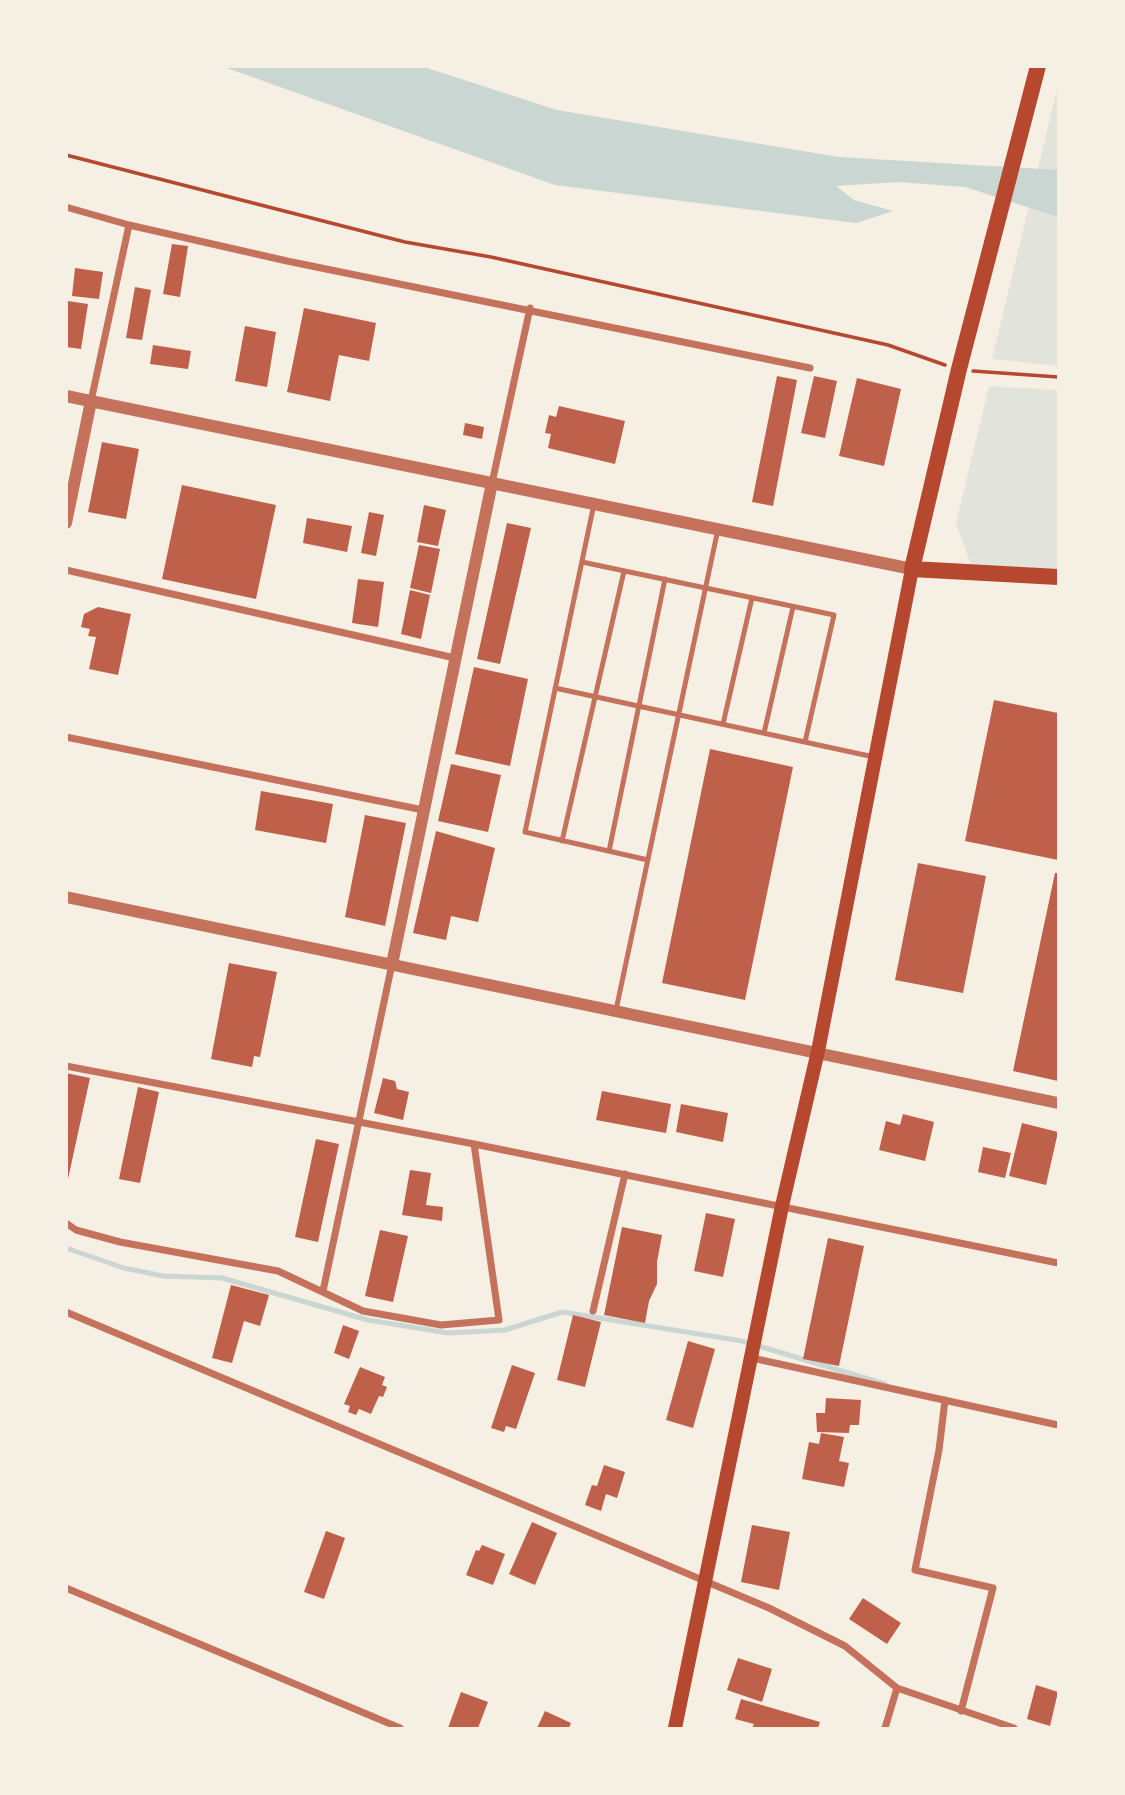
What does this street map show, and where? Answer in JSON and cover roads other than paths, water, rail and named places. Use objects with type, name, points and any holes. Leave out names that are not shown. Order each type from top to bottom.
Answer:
[{"type":"main road","points":[[675,1728],[782,1206],[818,1051],[912,569],[959,369],[1038,66]]},
{"type":"main road","points":[[912,569],[1059,577]]},
{"type":"street","points":[[66,206],[129,225],[286,261],[530,308],[810,368]]},
{"type":"street","points":[[66,523],[129,225]]},
{"type":"street","points":[[323,1291],[454,658],[530,308]]},
{"type":"street","points":[[66,396],[912,569]]},
{"type":"street","points":[[66,570],[454,658]]},
{"type":"street","points":[[66,737],[424,810]]},
{"type":"street","points":[[66,897],[1059,1103]]},
{"type":"street","points":[[66,1066],[625,1174],[1059,1264]]},
{"type":"street","points":[[66,1223],[76,1230],[120,1242],[278,1271],[363,1311],[441,1325],[499,1320],[474,1144]]},
{"type":"street","points":[[593,1311],[625,1174]]},
{"type":"street","points":[[66,1312],[769,1608],[845,1646],[897,1688],[1014,1728]]},
{"type":"street","points":[[752,1357],[1059,1424]]},
{"type":"street","points":[[945,1400],[939,1450],[915,1570],[993,1588],[961,1711]]},
{"type":"street","points":[[66,1588],[400,1728]]},
{"type":"street","points":[[885,1728],[897,1688]]},
{"type":"lane","points":[[594,504],[525,832],[648,860]]},
{"type":"lane","points":[[615,1010],[719,529]]},
{"type":"lane","points":[[582,562],[834,615],[805,742]]},
{"type":"lane","points":[[562,841],[624,571]]},
{"type":"lane","points":[[609,851],[665,579]]},
{"type":"lane","points":[[723,724],[752,598]]},
{"type":"lane","points":[[764,733],[793,607]]},
{"type":"lane","points":[[555,688],[875,757]]},
{"type":"waterway","points":[[66,1248],[124,1268],[163,1276],[222,1278],[368,1320],[448,1333],[505,1330],[562,1312],[742,1341],[885,1384]]}]
